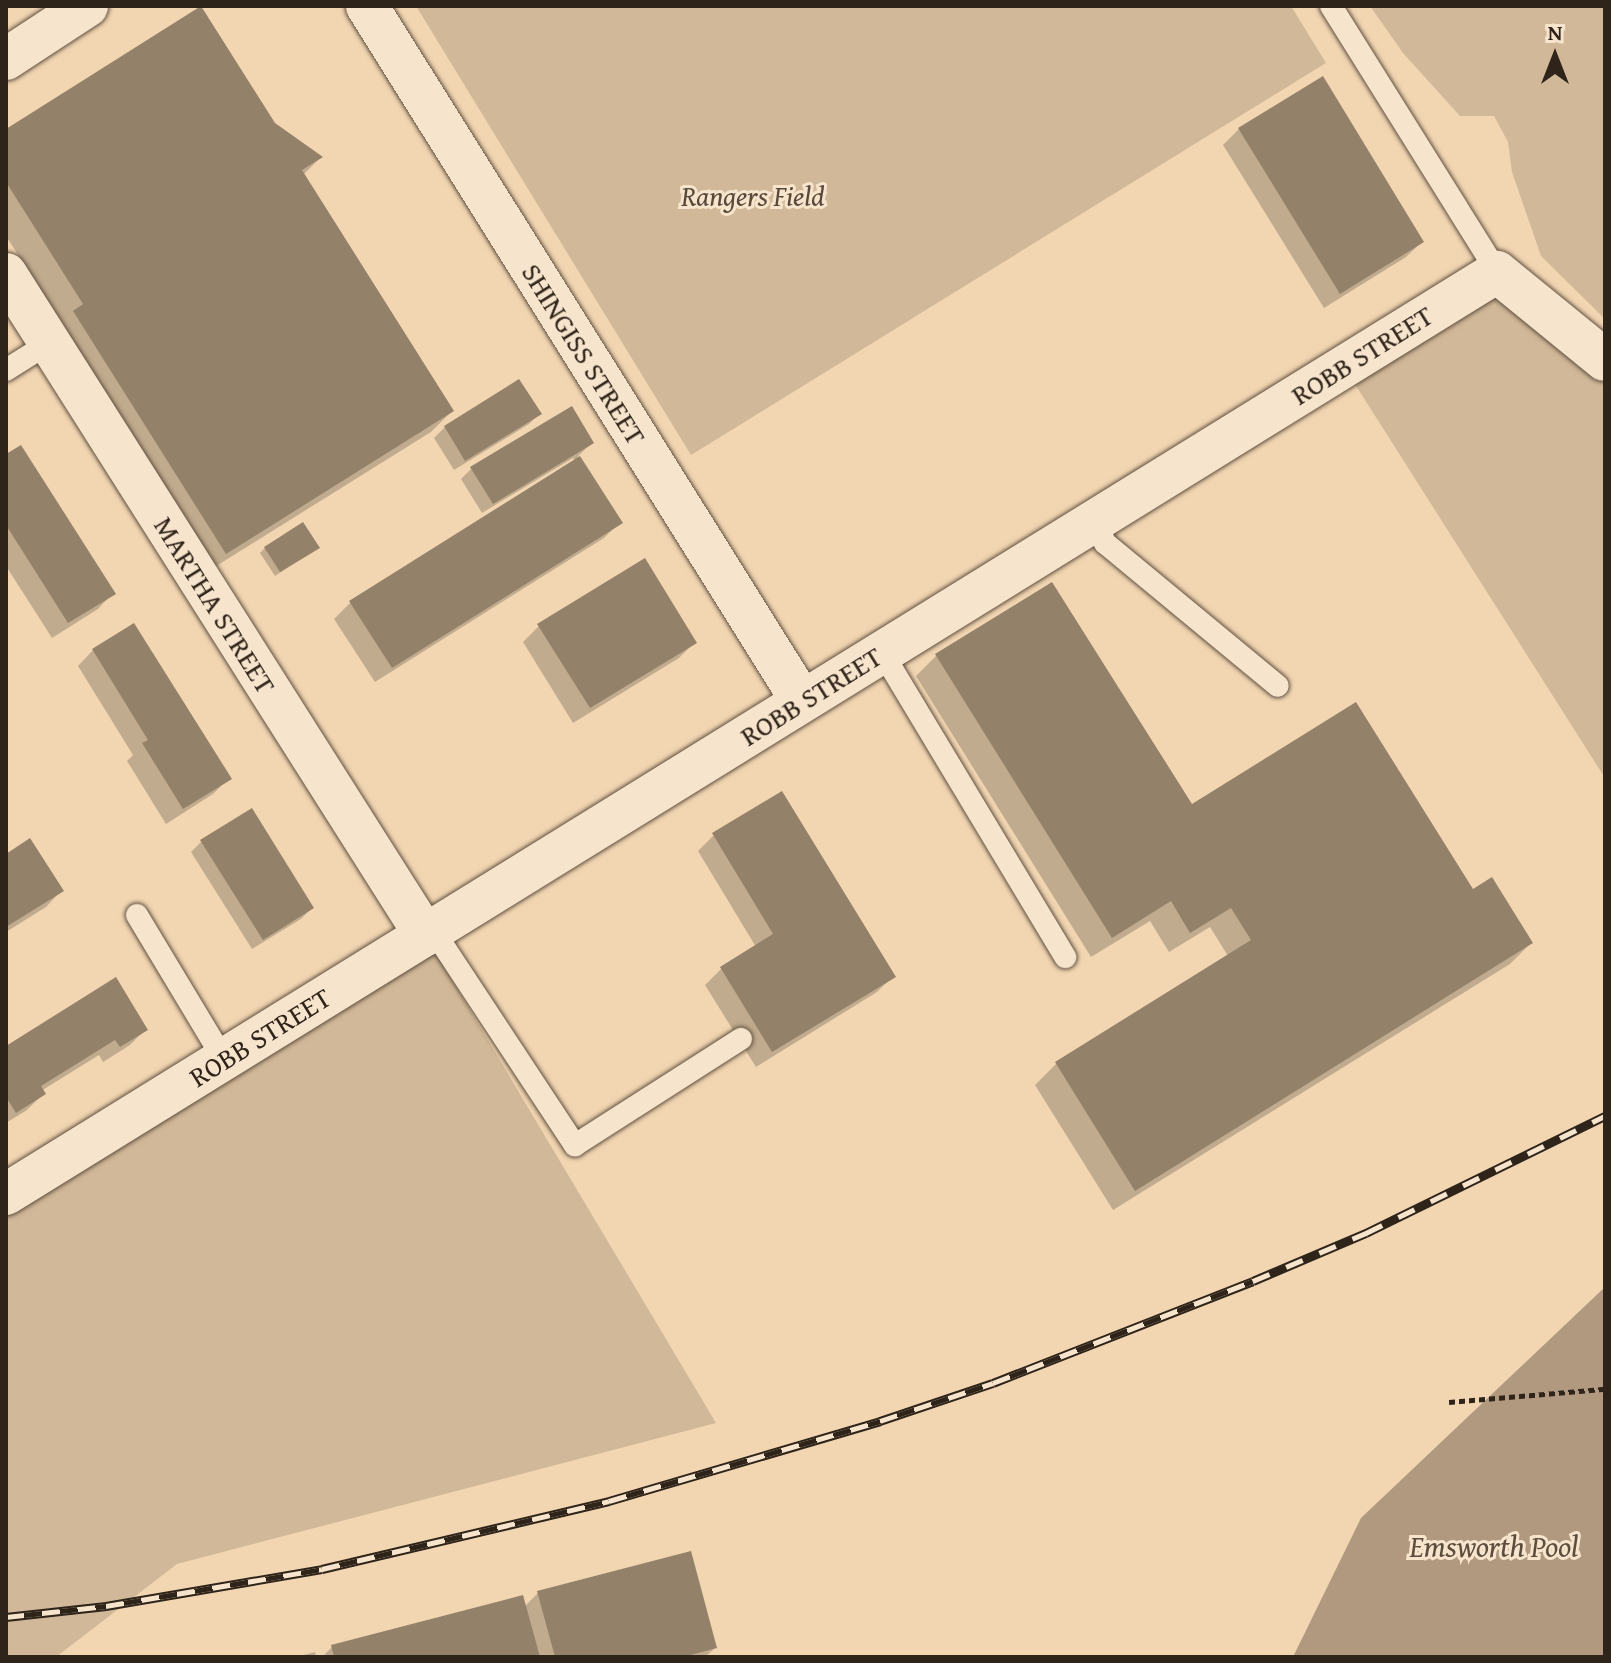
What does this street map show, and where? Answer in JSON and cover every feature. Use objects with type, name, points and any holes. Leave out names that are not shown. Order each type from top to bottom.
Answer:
[{"type":"street","points":[[6,59],[87,6]]},
{"type":"street","name":"SHINGISS STREET","points":[[367,6],[802,701]]},
{"type":"street","points":[[1497,272],[1605,360]]},
{"type":"street","name":"ROBB STREET","points":[[6,1194],[1497,272]]},
{"type":"street","name":"MARTHA STREET","points":[[6,274],[429,932]]},
{"type":"lane","points":[[1331,6],[1497,272]]},
{"type":"lane","points":[[6,370],[49,343]]},
{"type":"lane","points":[[1096,520],[1105,543],[1278,686]]},
{"type":"lane","points":[[882,652],[1065,957]]},
{"type":"lane","points":[[137,915],[224,1060]]},
{"type":"lane","points":[[429,932],[575,1145],[741,1039]]},
{"type":"path","points":[[1449,1402],[1605,1389]]},
{"type":"green space","name":"Rangers Field","points":[[416,6],[1291,6],[1326,63],[691,455]]},
{"type":"green space","points":[[1370,6],[1605,6],[1605,319],[1541,256],[1512,172],[1508,142],[1494,116],[1460,116],[1403,53]]},
{"type":"green space","points":[[1496,278],[1605,368],[1605,778],[1346,370]]},
{"type":"green space","points":[[427,938],[716,1423],[177,1564],[56,1657],[6,1657],[6,1196]]},
{"type":"water","name":"Emsworth Pool","points":[[1605,1287],[1605,1657],[1293,1657],[1361,1518]]},
{"type":"building","points":[[201,6],[275,123],[323,157],[302,170],[454,411],[226,554],[73,311],[83,304],[6,182],[6,129]]},
{"type":"building","points":[[1323,76],[1424,242],[1340,294],[1238,128]]},
{"type":"building","points":[[519,379],[542,414],[465,461],[444,426]]},
{"type":"building","points":[[572,406],[594,443],[493,504],[470,467]]},
{"type":"building","points":[[21,445],[116,594],[68,623],[6,525],[6,454]]},
{"type":"building","points":[[580,456],[623,523],[392,668],[349,601]]},
{"type":"building","points":[[303,522],[320,548],[280,572],[264,547]]},
{"type":"building","points":[[645,558],[697,643],[590,708],[537,624]]},
{"type":"building","points":[[1052,582],[1192,804],[1356,702],[1473,889],[1492,877],[1533,943],[1135,1191],[1055,1062],[1251,940],[1231,908],[1190,933],[1171,901],[1112,938],[935,654]]},
{"type":"building","points":[[134,623],[232,779],[183,809],[142,743],[148,740],[92,649]]},
{"type":"building","points":[[782,791],[896,977],[772,1052],[720,967],[773,934],[712,833]]},
{"type":"building","points":[[252,808],[314,908],[263,940],[200,840]]},
{"type":"building","points":[[30,838],[64,891],[6,927],[6,854]]},
{"type":"building","points":[[116,977],[148,1030],[120,1047],[115,1040],[41,1086],[46,1094],[16,1113],[6,1097],[6,1046]]},
{"type":"building","points":[[691,1551],[717,1648],[683,1657],[555,1657],[537,1591]]},
{"type":"building","points":[[523,1595],[540,1657],[334,1657],[331,1645]]},
{"type":"railway","points":[[6,1617],[106,1606],[322,1569],[609,1501],[880,1421],[993,1383],[1253,1281],[1366,1233],[1605,1116]]}]
